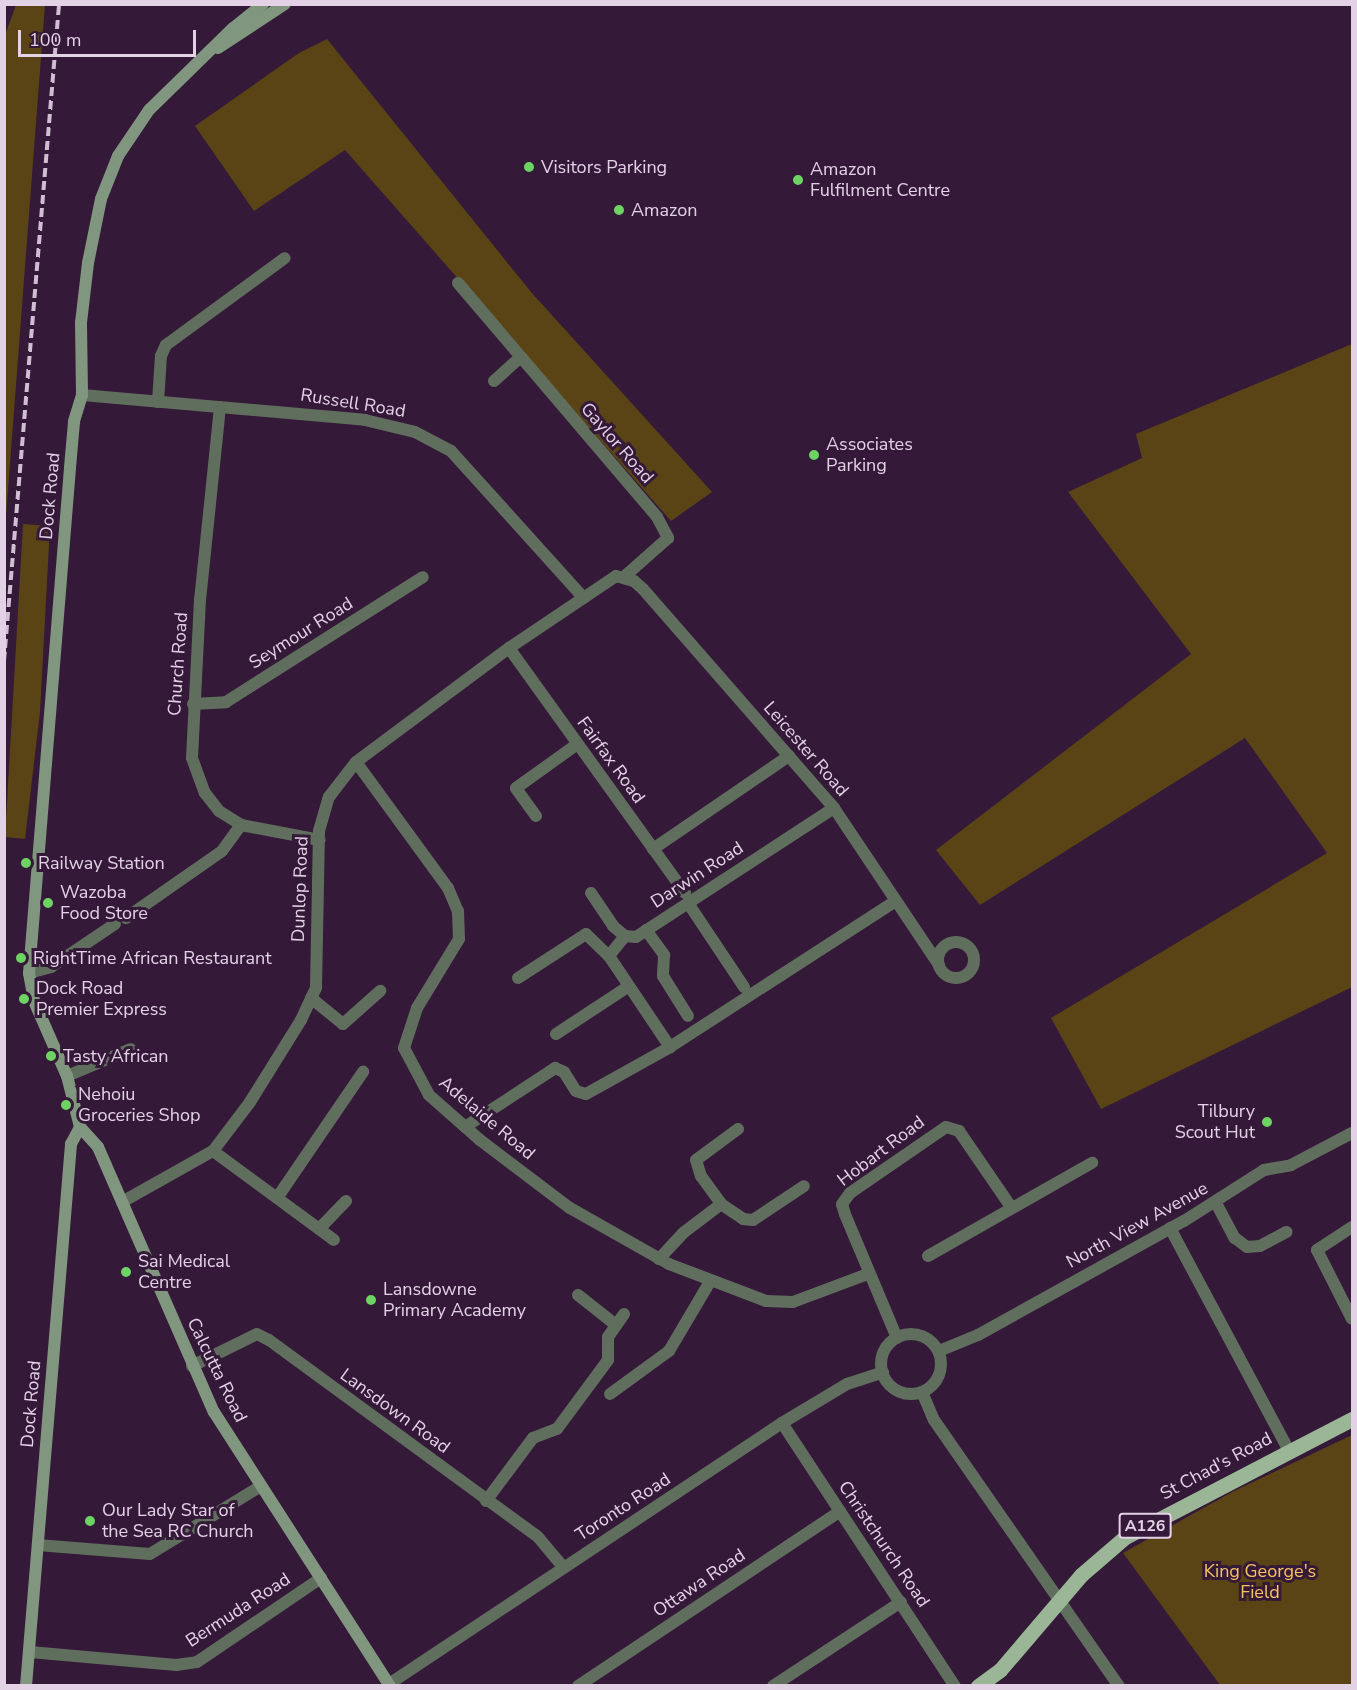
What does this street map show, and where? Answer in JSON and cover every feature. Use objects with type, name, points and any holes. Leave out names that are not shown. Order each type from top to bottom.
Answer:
[{"type":"main road","name":"St Chad's Road","points":[[978,1686],[1000,1670],[1099,1557],[1125,1537],[1288,1450],[1353,1419]]},
{"type":"street","name":"Dock Road","points":[[29,978],[71,456],[82,395],[78,358],[81,323],[88,263],[101,199],[133,129],[208,52],[263,4]]},
{"type":"street","name":"Dock Road","points":[[208,52],[239,37],[285,4]]},
{"type":"street","points":[[158,402],[161,356],[166,345],[285,258]]},
{"type":"street","points":[[458,283],[521,357],[494,381]]},
{"type":"street","name":"Gaylor Road","points":[[521,357],[657,517],[668,538],[625,576]]},
{"type":"street","name":"Russell Road","points":[[82,395],[398,425],[451,451],[478,478],[584,598]]},
{"type":"street","name":"Church Road","points":[[220,407],[193,704],[191,741],[196,776],[219,811],[241,825],[320,840]]},
{"type":"street","name":"Dunlop Road","points":[[122,1202],[213,1151],[250,1102],[312,998],[316,988],[320,840],[329,797],[356,762],[509,648],[608,580],[625,576]]},
{"type":"street","name":"Leicester Road","points":[[625,576],[643,589],[834,808],[939,964]]},
{"type":"street","name":"Seymour Road","points":[[193,704],[226,702],[423,577]]},
{"type":"street","name":"Fairfax Road","points":[[509,648],[687,898],[744,987]]},
{"type":"street","points":[[536,816],[516,788],[576,745]]},
{"type":"street","points":[[653,849],[789,756]]},
{"type":"street","name":"Adelaide Road","points":[[356,762],[448,888],[458,911],[459,939],[417,1008],[404,1048],[429,1095],[465,1127],[570,1208],[659,1259],[766,1301],[793,1302],[868,1274]]},
{"type":"street","name":"Darwin Road","points":[[625,936],[636,937],[687,898],[834,808]]},
{"type":"street","points":[[29,978],[51,967],[222,851],[241,825]]},
{"type":"street","points":[[591,893],[625,936],[609,956]]},
{"type":"street","points":[[465,1127],[555,1068],[564,1072],[576,1091],[586,1094],[670,1047],[896,901]]},
{"type":"street","points":[[646,930],[664,955],[663,976],[688,1016]]},
{"type":"street","points":[[518,978],[586,934],[609,956],[670,1047]]},
{"type":"street","name":"Calcutta Road","points":[[29,978],[67,1076],[80,1127],[98,1147],[214,1412],[389,1685]]},
{"type":"street","points":[[556,1034],[629,986]]},
{"type":"street","points":[[312,998],[343,1024],[380,991]]},
{"type":"street","points":[[67,1076],[131,1048]]},
{"type":"street","points":[[277,1198],[363,1072]]},
{"type":"street","name":"Dock Road","points":[[26,1686],[71,1144],[80,1127]]},
{"type":"street","name":"Hobart Road","points":[[897,1338],[868,1274],[842,1204],[850,1193],[934,1132],[946,1127],[959,1131],[1011,1207]]},
{"type":"street","points":[[738,1129],[696,1160],[701,1176],[721,1204],[743,1220],[753,1220],[804,1186]]},
{"type":"street","name":"North View Avenue","points":[[939,1352],[978,1335],[1216,1203],[1264,1170],[1291,1165],[1353,1133]]},
{"type":"street","points":[[213,1151],[334,1239]]},
{"type":"street","points":[[928,1256],[1092,1163]]},
{"type":"street","points":[[320,1229],[346,1201]]},
{"type":"street","points":[[1216,1203],[1235,1238],[1247,1247],[1260,1246],[1286,1232]]},
{"type":"street","points":[[659,1259],[683,1233],[721,1204]]},
{"type":"street","points":[[1353,1227],[1317,1250],[1353,1319]]},
{"type":"street","points":[[1170,1228],[1288,1450]]},
{"type":"street","points":[[610,1394],[669,1351],[711,1280]]},
{"type":"street","points":[[578,1295],[616,1325]]},
{"type":"street","points":[[486,1501],[533,1438],[557,1429],[602,1369],[608,1360],[608,1338],[624,1314]]},
{"type":"street","name":"Lansdown Road","points":[[192,1366],[257,1334],[538,1538],[563,1567]]},
{"type":"street","points":[[923,1336],[939,1352],[940,1373],[922,1392],[904,1393],[895,1389],[883,1372],[884,1353],[897,1338],[923,1336]]},
{"type":"street","name":"Toronto Road","points":[[389,1685],[782,1423],[847,1384],[883,1372]]},
{"type":"street","points":[[922,1392],[934,1420],[1058,1603],[1119,1686]]},
{"type":"street","name":"Christchurch Road","points":[[782,1423],[954,1686]]},
{"type":"street","points":[[38,1545],[150,1554],[261,1486]]},
{"type":"street","name":"Ottawa Road","points":[[578,1686],[840,1511]]},
{"type":"street","name":"Bermuda Road","points":[[30,1652],[176,1665],[197,1662],[321,1578]]},
{"type":"street","points":[[772,1686],[901,1602]]},
{"type":"green space","points":[[16,5],[45,5],[5,529],[4,38]]},
{"type":"green space","points":[[327,39],[531,292],[712,492],[671,521],[345,150],[254,211],[195,126],[299,53]]},
{"type":"green space","points":[[1352,344],[1352,987],[1101,1109],[1051,1018],[1327,853],[1245,738],[980,905],[936,850],[1191,654],[1068,492],[1142,458],[1136,434]]},
{"type":"green space","points":[[23,524],[50,526],[40,712],[25,839],[5,837]]},
{"type":"green space","name":"King George's Field","points":[[1352,1435],[1352,1685],[1220,1685],[1123,1553],[1232,1492]]},
{"type":"railway","points":[[4,661],[59,4]]},
{"type":"place","name":"Visitors Parking","points":[[529,167]]},
{"type":"place","name":"Amazon Fulfilment Centre","points":[[798,180]]},
{"type":"place","name":"Amazon","points":[[619,210]]},
{"type":"place","name":"Associates Parking","points":[[814,455]]},
{"type":"place","name":"Railway Station","points":[[26,863]]},
{"type":"place","name":"Wazoba Food Store","points":[[48,903]]},
{"type":"place","name":"RightTime African Restaurant","points":[[21,958]]},
{"type":"place","name":"Dock Road Premier Express","points":[[24,999]]},
{"type":"place","name":"Tasty African","points":[[51,1056]]},
{"type":"place","name":"Nehoiu Groceries Shop","points":[[66,1105]]},
{"type":"place","name":"Tilbury Scout Hut","points":[[1267,1122]]},
{"type":"place","name":"Sai Medical Centre","points":[[126,1272]]},
{"type":"place","name":"Lansdowne Primary Academy","points":[[371,1300]]},
{"type":"place","name":"Our Lady Star of the Sea RC Church","points":[[90,1521]]}]
